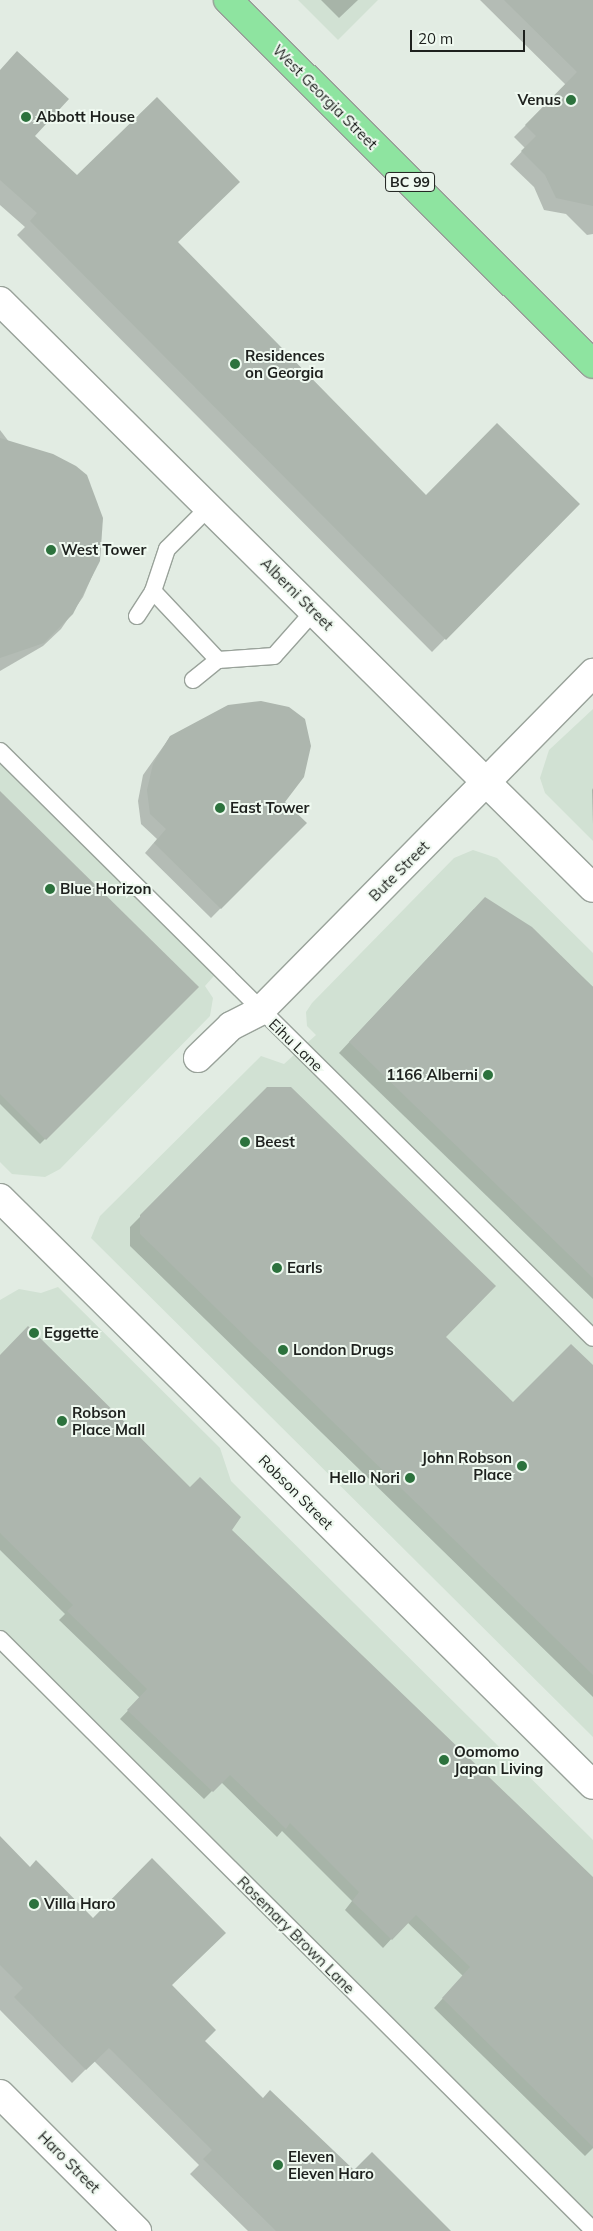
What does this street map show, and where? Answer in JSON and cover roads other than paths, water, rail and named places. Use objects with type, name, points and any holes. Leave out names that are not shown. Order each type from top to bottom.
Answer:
[{"type":"highway","name":"West Georgia Street","points":[[228,0],[593,364]]},
{"type":"street","name":"Alberni Street","points":[[0,301],[593,888]]},
{"type":"street","name":"Bute Street","points":[[198,1058],[230,1026],[260,1011],[593,673]]},
{"type":"street","name":"Robson Street","points":[[0,1198],[593,1785]]},
{"type":"street","name":"Haro Street","points":[[0,2094],[138,2231]]},
{"type":"lane","points":[[137,616],[153,591],[167,549],[209,508]]},
{"type":"lane","points":[[153,591],[218,660]]},
{"type":"lane","points":[[193,680],[218,660],[274,656],[314,611]]},
{"type":"lane","name":"Eihu Lane","points":[[0,751],[260,1011],[593,1338]]},
{"type":"lane","name":"Rosemary Brown Lane","points":[[0,1639],[593,2230]]},
{"type":"place","name":"Venus","points":[[571,100]]},
{"type":"place","name":"Abbott House","points":[[26,117]]},
{"type":"place","name":"Residences on Georgia","points":[[235,364]]},
{"type":"place","name":"West Tower","points":[[51,550]]},
{"type":"place","name":"East Tower","points":[[220,808]]},
{"type":"place","name":"Blue Horizon","points":[[50,889]]},
{"type":"place","name":"1166 Alberni","points":[[488,1075]]},
{"type":"place","name":"Beest","points":[[245,1142]]},
{"type":"place","name":"Earls","points":[[277,1268]]},
{"type":"place","name":"Eggette","points":[[34,1333]]},
{"type":"place","name":"London Drugs","points":[[283,1350]]},
{"type":"place","name":"Robson Place Mall","points":[[62,1421]]},
{"type":"place","name":"John Robson Place","points":[[522,1466]]},
{"type":"place","name":"Hello Nori","points":[[410,1478]]},
{"type":"place","name":"Oomomo Japan Living","points":[[444,1760]]},
{"type":"place","name":"Villa Haro","points":[[34,1904]]},
{"type":"place","name":"Eleven Eleven Haro","points":[[278,2165]]}]
